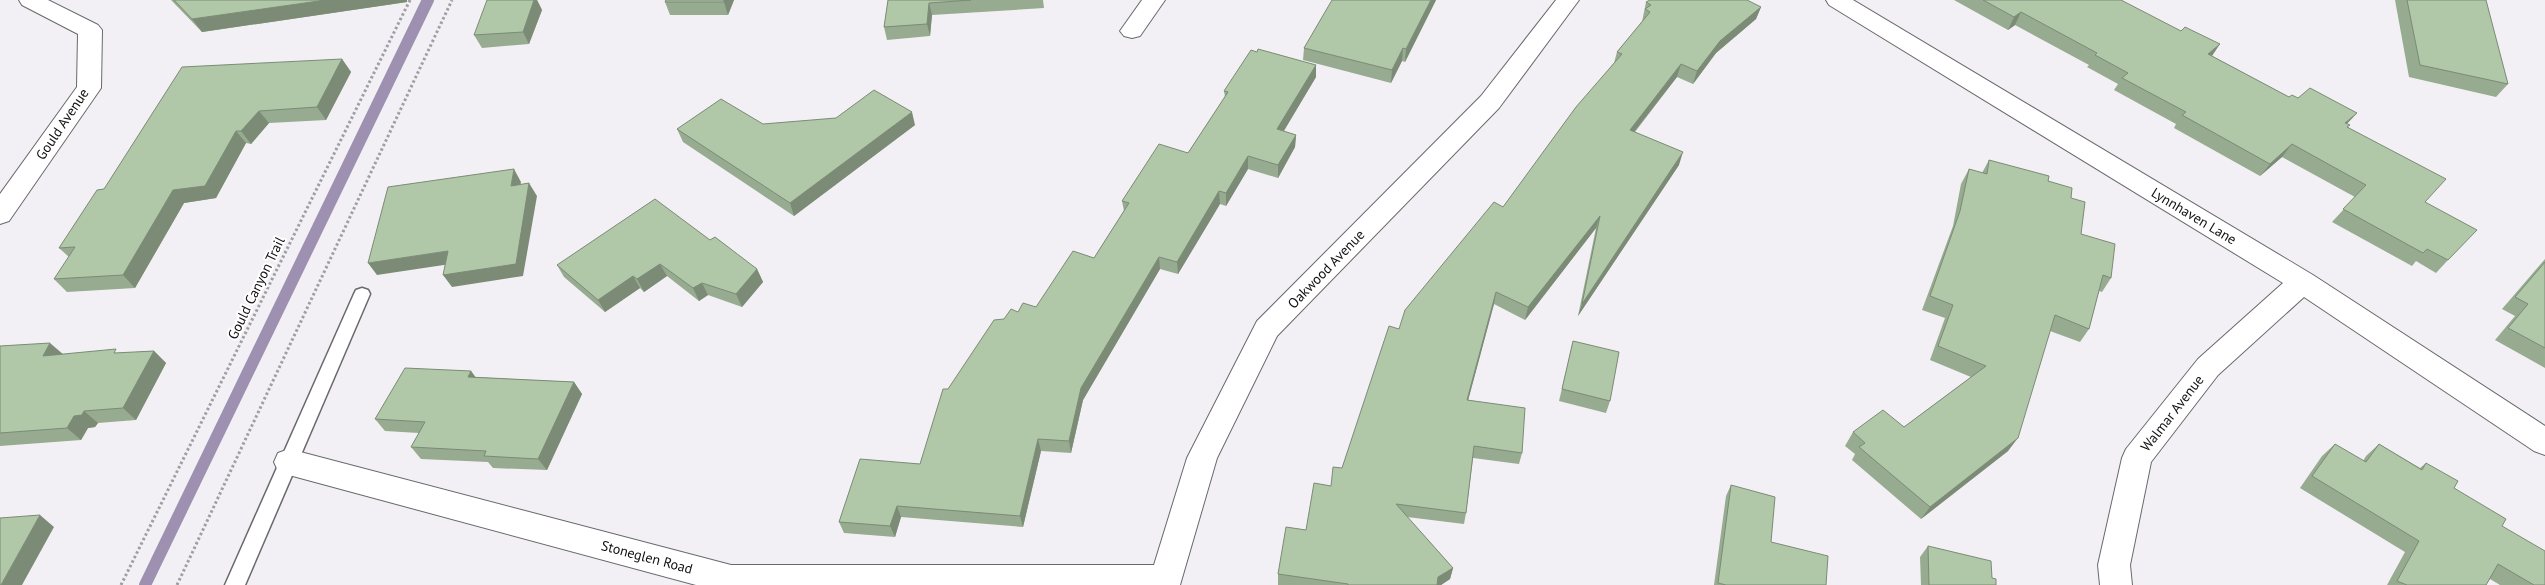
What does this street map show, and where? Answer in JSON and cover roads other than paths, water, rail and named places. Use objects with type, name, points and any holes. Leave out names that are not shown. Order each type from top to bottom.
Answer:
[{"type":"street","name":"Gould Avenue","points":[[0,214],[89,88],[90,30],[30,0]]},
{"type":"street","points":[[1132,31],[1154,0]]},
{"type":"street","name":"Oakwood Avenue","points":[[1164,583],[1202,458],[1267,329],[1490,102],[1568,0]]},
{"type":"street","name":"Lynnhaven Lane","points":[[1837,0],[2303,282],[2545,442]]},
{"type":"street","name":"Walmar Avenue","points":[[2116,585],[2114,565],[2137,458],[2208,367],[2303,282]]},
{"type":"street","name":"Stoneglen Road","points":[[289,462],[731,580],[1164,583]]},
{"type":"lane","points":[[235,585],[362,294]]},
{"type":"waterway","points":[[145,585],[428,0]]}]
